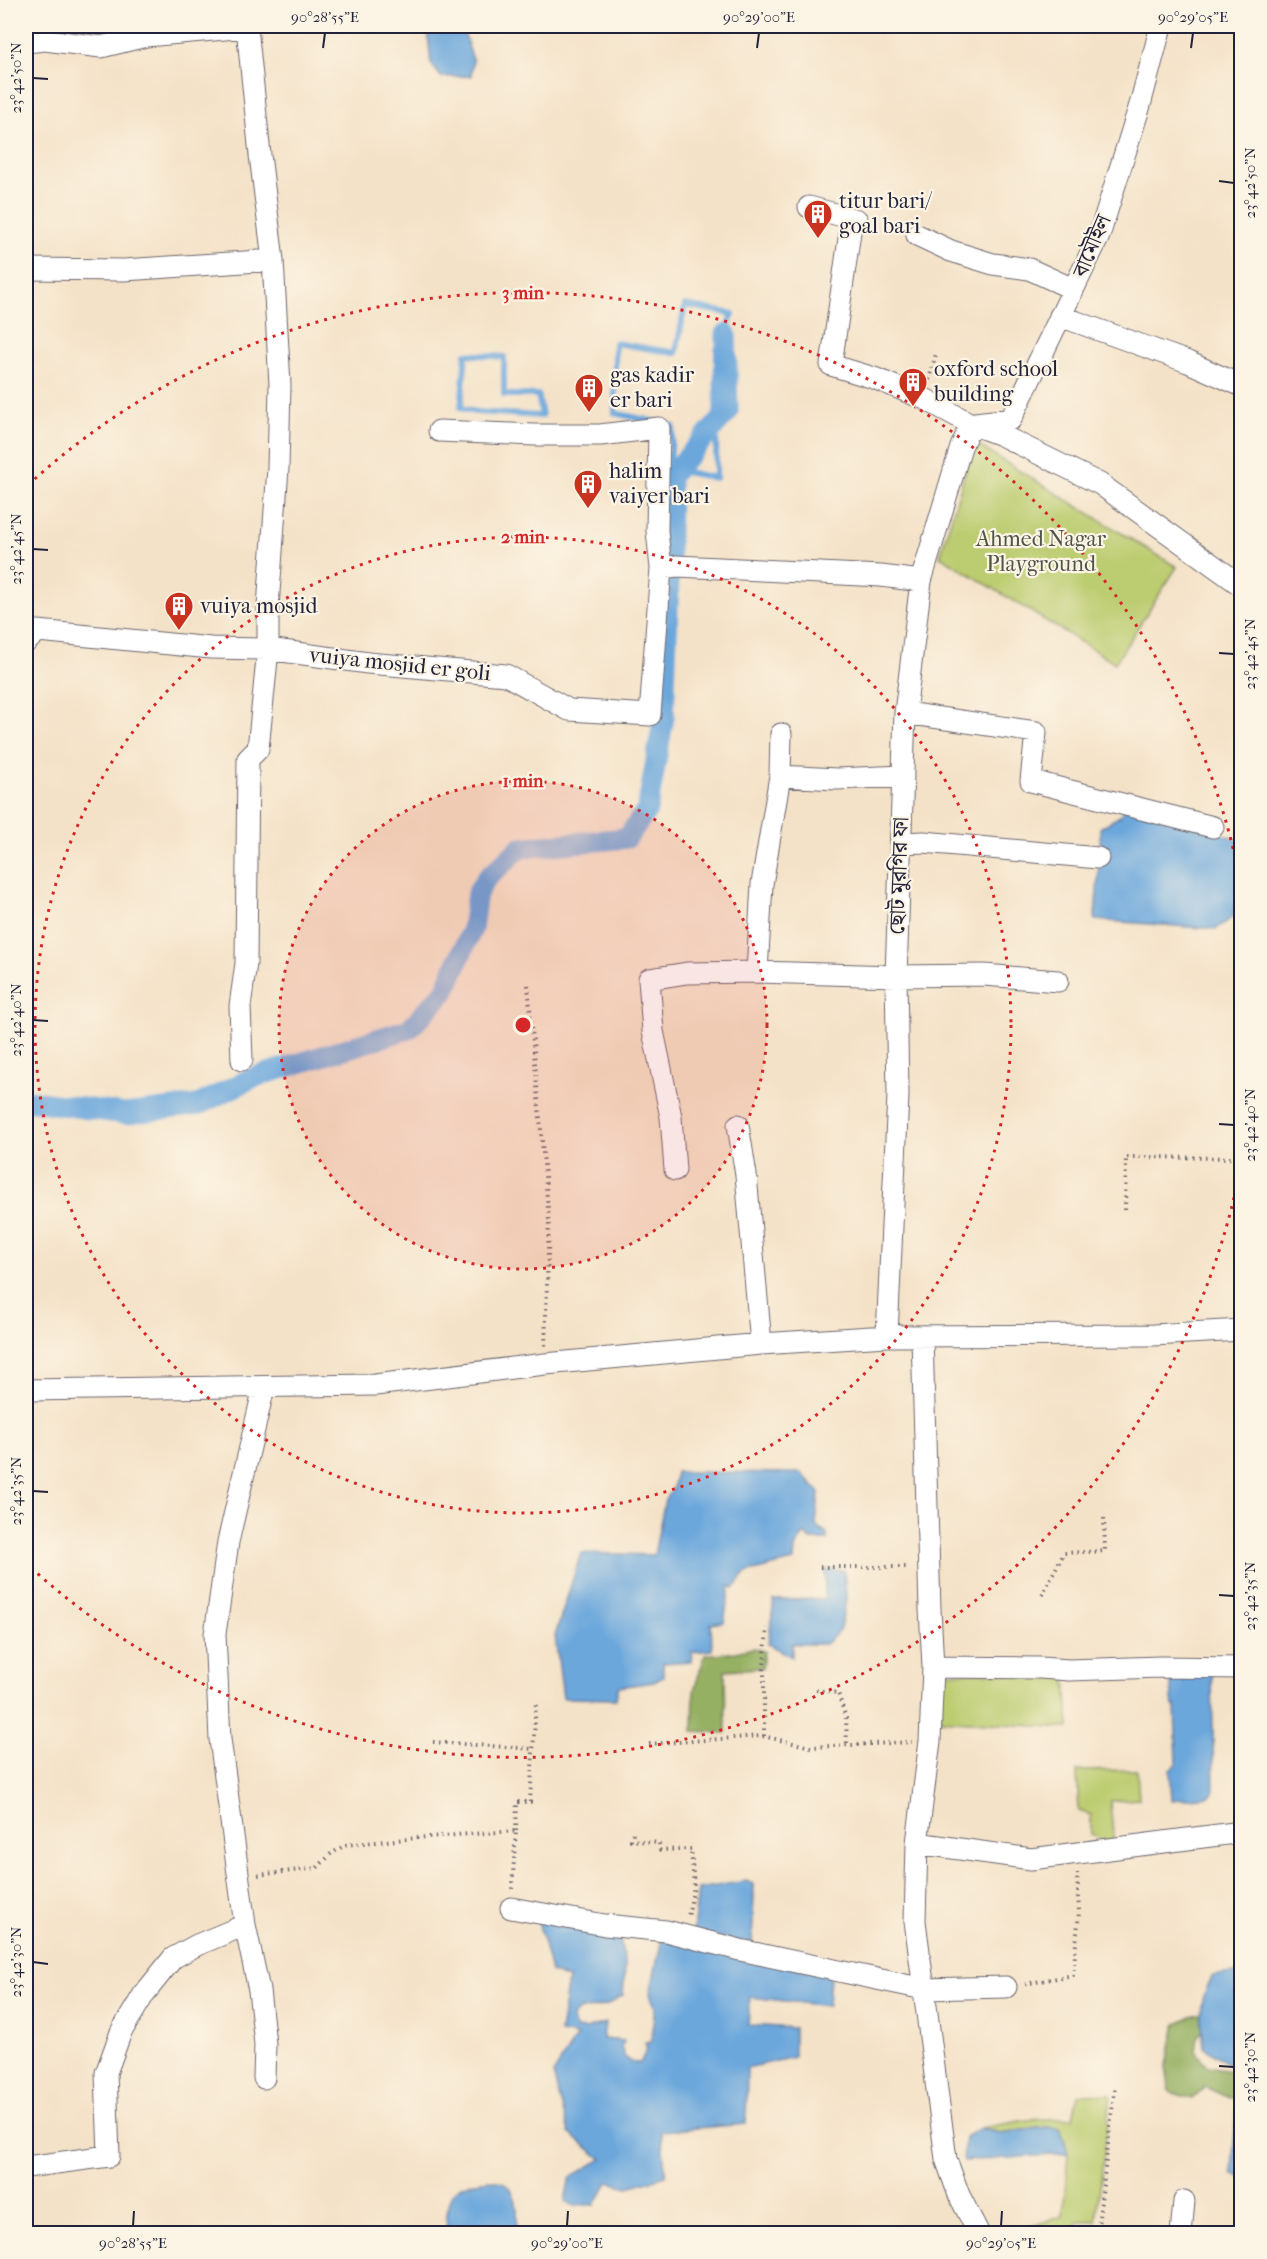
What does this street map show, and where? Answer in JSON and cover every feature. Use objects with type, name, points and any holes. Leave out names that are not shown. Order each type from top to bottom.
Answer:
[{"type":"street","name":"বামৌইল","points":[[971,424],[1011,419],[1099,236],[1140,105],[1161,26]]},
{"type":"street","points":[[26,42],[45,40],[101,47],[146,36],[247,27],[273,260],[280,386],[278,468],[268,607],[268,649],[258,748],[248,759],[246,963],[240,1006],[242,1060]]},
{"type":"street","points":[[810,207],[857,220],[851,225],[831,365],[874,378],[925,399],[971,424],[1001,435],[1100,484],[1242,586]]},
{"type":"street","points":[[917,235],[951,251],[1029,269],[1073,289]]},
{"type":"street","points":[[26,269],[124,270],[273,260]]},
{"type":"street","points":[[1060,316],[1188,362],[1242,386]]},
{"type":"street","name":"ছোট মুরগির ফা","points":[[887,1336],[898,1095],[896,976],[905,713],[921,581],[961,447],[971,424]]},
{"type":"street","points":[[439,431],[600,435],[659,428],[661,438],[657,531],[661,568],[677,566],[881,576],[921,581]]},
{"type":"street","name":"vuiya mosjid er goli","points":[[26,642],[38,631],[211,648],[268,649],[368,663],[506,675],[569,710],[650,715],[661,568]]},
{"type":"street","points":[[905,713],[1036,732],[1031,781],[1213,827]]},
{"type":"street","points":[[757,972],[762,884],[780,776],[781,734]]},
{"type":"street","points":[[780,776],[837,779],[903,776]]},
{"type":"street","points":[[900,843],[924,842],[1098,858]]},
{"type":"street","points":[[675,1170],[672,1117],[653,1031],[649,978],[687,974],[757,972],[896,976],[984,975],[1058,981]]},
{"type":"street","points":[[738,1125],[746,1175],[761,1344]]},
{"type":"street","points":[[26,1390],[375,1385],[545,1364],[761,1344],[887,1336],[1153,1335],[1242,1329]]},
{"type":"street","points":[[922,1337],[933,1667],[930,1741],[917,1843],[915,1921],[946,2160],[959,2195],[979,2234]]},
{"type":"street","points":[[264,1387],[228,1542],[215,1634],[220,1739],[245,1925],[259,1990],[265,2044],[264,2078]]},
{"type":"street","points":[[933,1667],[1069,1670],[1160,1667],[1242,1668]]},
{"type":"street","points":[[917,1843],[1031,1859],[1242,1832]]},
{"type":"street","points":[[511,1908],[604,1925],[666,1931],[740,1950],[924,1989],[1006,1987]]},
{"type":"street","points":[[26,2168],[109,2156],[106,2073],[127,2023],[144,1994],[173,1958],[197,1945],[245,1925]]},
{"type":"street","points":[[1181,2234],[1184,2201]]},
{"type":"path","points":[[925,399],[936,354]]},
{"type":"path","points":[[528,985],[549,1220],[545,1364]]},
{"type":"path","points":[[1125,1210],[1126,1157],[1242,1158]]},
{"type":"path","points":[[1042,1595],[1064,1553],[1105,1551],[1104,1518]]},
{"type":"path","points":[[820,1567],[928,1567]]},
{"type":"path","points":[[1242,1619],[1236,1638],[1242,1652]]},
{"type":"path","points":[[764,1736],[767,1628]]},
{"type":"path","points":[[816,1690],[838,1693],[846,1718],[847,1745]]},
{"type":"path","points":[[511,1908],[517,1802],[530,1802],[536,1703]]},
{"type":"path","points":[[649,1744],[764,1736],[811,1747],[930,1741]]},
{"type":"path","points":[[433,1742],[533,1749]]},
{"type":"path","points":[[239,1877],[316,1868],[345,1845],[516,1831]]},
{"type":"path","points":[[633,1833],[631,1840],[659,1843],[660,1850],[691,1850],[694,1886],[686,1936]]},
{"type":"path","points":[[1006,1987],[1073,1976],[1079,1912],[1077,1853]]},
{"type":"path","points":[[1097,2234],[1115,2086]]},
{"type":"green space","points":[[887,26],[996,26],[889,32]]},
{"type":"green space","name":"Ahmed Nagar Playground","points":[[974,443],[1177,567],[1115,663],[940,556]]},
{"type":"green space","points":[[752,1648],[764,1651],[762,1668],[725,1670],[726,1733],[693,1731],[694,1690],[705,1655]]},
{"type":"green space","points":[[942,1672],[1066,1675],[1069,1728],[940,1720]]},
{"type":"green space","points":[[1137,1770],[1139,1799],[1110,1801],[1114,1844],[1091,1835],[1091,1815],[1079,1811],[1077,1771]]},
{"type":"green space","points":[[1204,2013],[1207,2030],[1198,2035],[1196,2051],[1208,2067],[1241,2073],[1241,2097],[1229,2098],[1205,2087],[1192,2099],[1170,2092],[1166,2069],[1176,2024],[1191,2016]]},
{"type":"green space","points":[[1111,2094],[1096,2221],[1079,2221],[1072,2233],[1028,2233],[1029,2227],[1063,2216],[1068,2154],[1064,2139],[1048,2127],[1000,2133],[980,2128],[1027,2120],[1073,2118],[1078,2095]]},
{"type":"water","points":[[446,26],[463,30],[473,60],[471,76],[441,77],[431,64],[428,35]]},
{"type":"water","points":[[1125,808],[1211,830],[1238,840],[1240,882],[1233,917],[1216,929],[1095,920],[1100,828],[1120,816]]},
{"type":"water","points":[[676,1472],[801,1473],[819,1492],[816,1526],[827,1533],[827,1540],[811,1540],[804,1534],[795,1548],[794,1561],[745,1573],[734,1588],[730,1586],[724,1622],[711,1624],[712,1650],[692,1652],[691,1661],[663,1663],[663,1677],[654,1682],[618,1687],[616,1699],[563,1698],[555,1636],[581,1553],[654,1555],[665,1499],[673,1489]]},
{"type":"water","points":[[825,1570],[844,1570],[846,1599],[840,1631],[825,1644],[792,1644],[792,1657],[768,1644],[774,1600],[825,1599]]},
{"type":"water","points":[[1212,1674],[1214,1793],[1209,1796],[1172,1800],[1170,1770],[1177,1764],[1175,1706],[1173,1706],[1170,1676]]},
{"type":"water","points":[[746,1881],[753,1884],[754,1894],[752,1944],[693,1932],[698,1889]]},
{"type":"water","points":[[537,1917],[619,1931],[625,1966],[623,1995],[608,2005],[577,2011],[572,2018],[575,2028],[586,2029],[605,2023],[603,2039],[624,2041],[621,2047],[624,2056],[630,2062],[640,2063],[647,2049],[645,2043],[651,2042],[655,2007],[650,1994],[662,1938],[830,1975],[828,2006],[750,1997],[748,2025],[794,2028],[794,2057],[747,2068],[746,2124],[661,2131],[666,2176],[628,2187],[608,2182],[595,2204],[576,2206],[565,2201],[570,2177],[602,2159],[569,2133],[553,2074],[577,2036],[560,2033],[568,1979],[551,1972]]},
{"type":"water","points":[[1242,1972],[1241,2066],[1230,2065],[1204,2046],[1201,2018],[1204,1994],[1213,1976]]},
{"type":"water","points":[[1237,2101],[1241,2101],[1241,2178],[1232,2173]]},
{"type":"water","points":[[1048,2127],[1060,2128],[1068,2154],[963,2161],[965,2137],[980,2128],[1000,2133]]},
{"type":"water","points":[[489,2180],[504,2183],[513,2193],[517,2213],[516,2233],[446,2233],[449,2200],[452,2194],[464,2185]]},
{"type":"waterway","points":[[685,305],[733,314],[717,350],[716,478],[669,469],[673,426],[615,413],[615,343],[676,353],[685,305]]},
{"type":"waterway","points":[[26,1100],[125,1114],[198,1105],[252,1078],[409,1029],[445,991],[472,929],[477,893],[486,879],[520,848],[627,838],[647,810],[664,717],[670,476],[728,412],[726,334]]},
{"type":"waterway","points":[[466,354],[504,357],[504,395],[538,395],[542,416],[475,412],[461,408],[466,354]]},
{"type":"place","name":"titur bari/ goal bari","points":[[818,240]]},
{"type":"place","name":"oxford school building","points":[[913,408]]},
{"type":"place","name":"gas kadir er bari","points":[[589,414]]},
{"type":"place","name":"halim vaiyer bari","points":[[588,510]]},
{"type":"place","name":"vuiya mosjid","points":[[179,632]]}]
